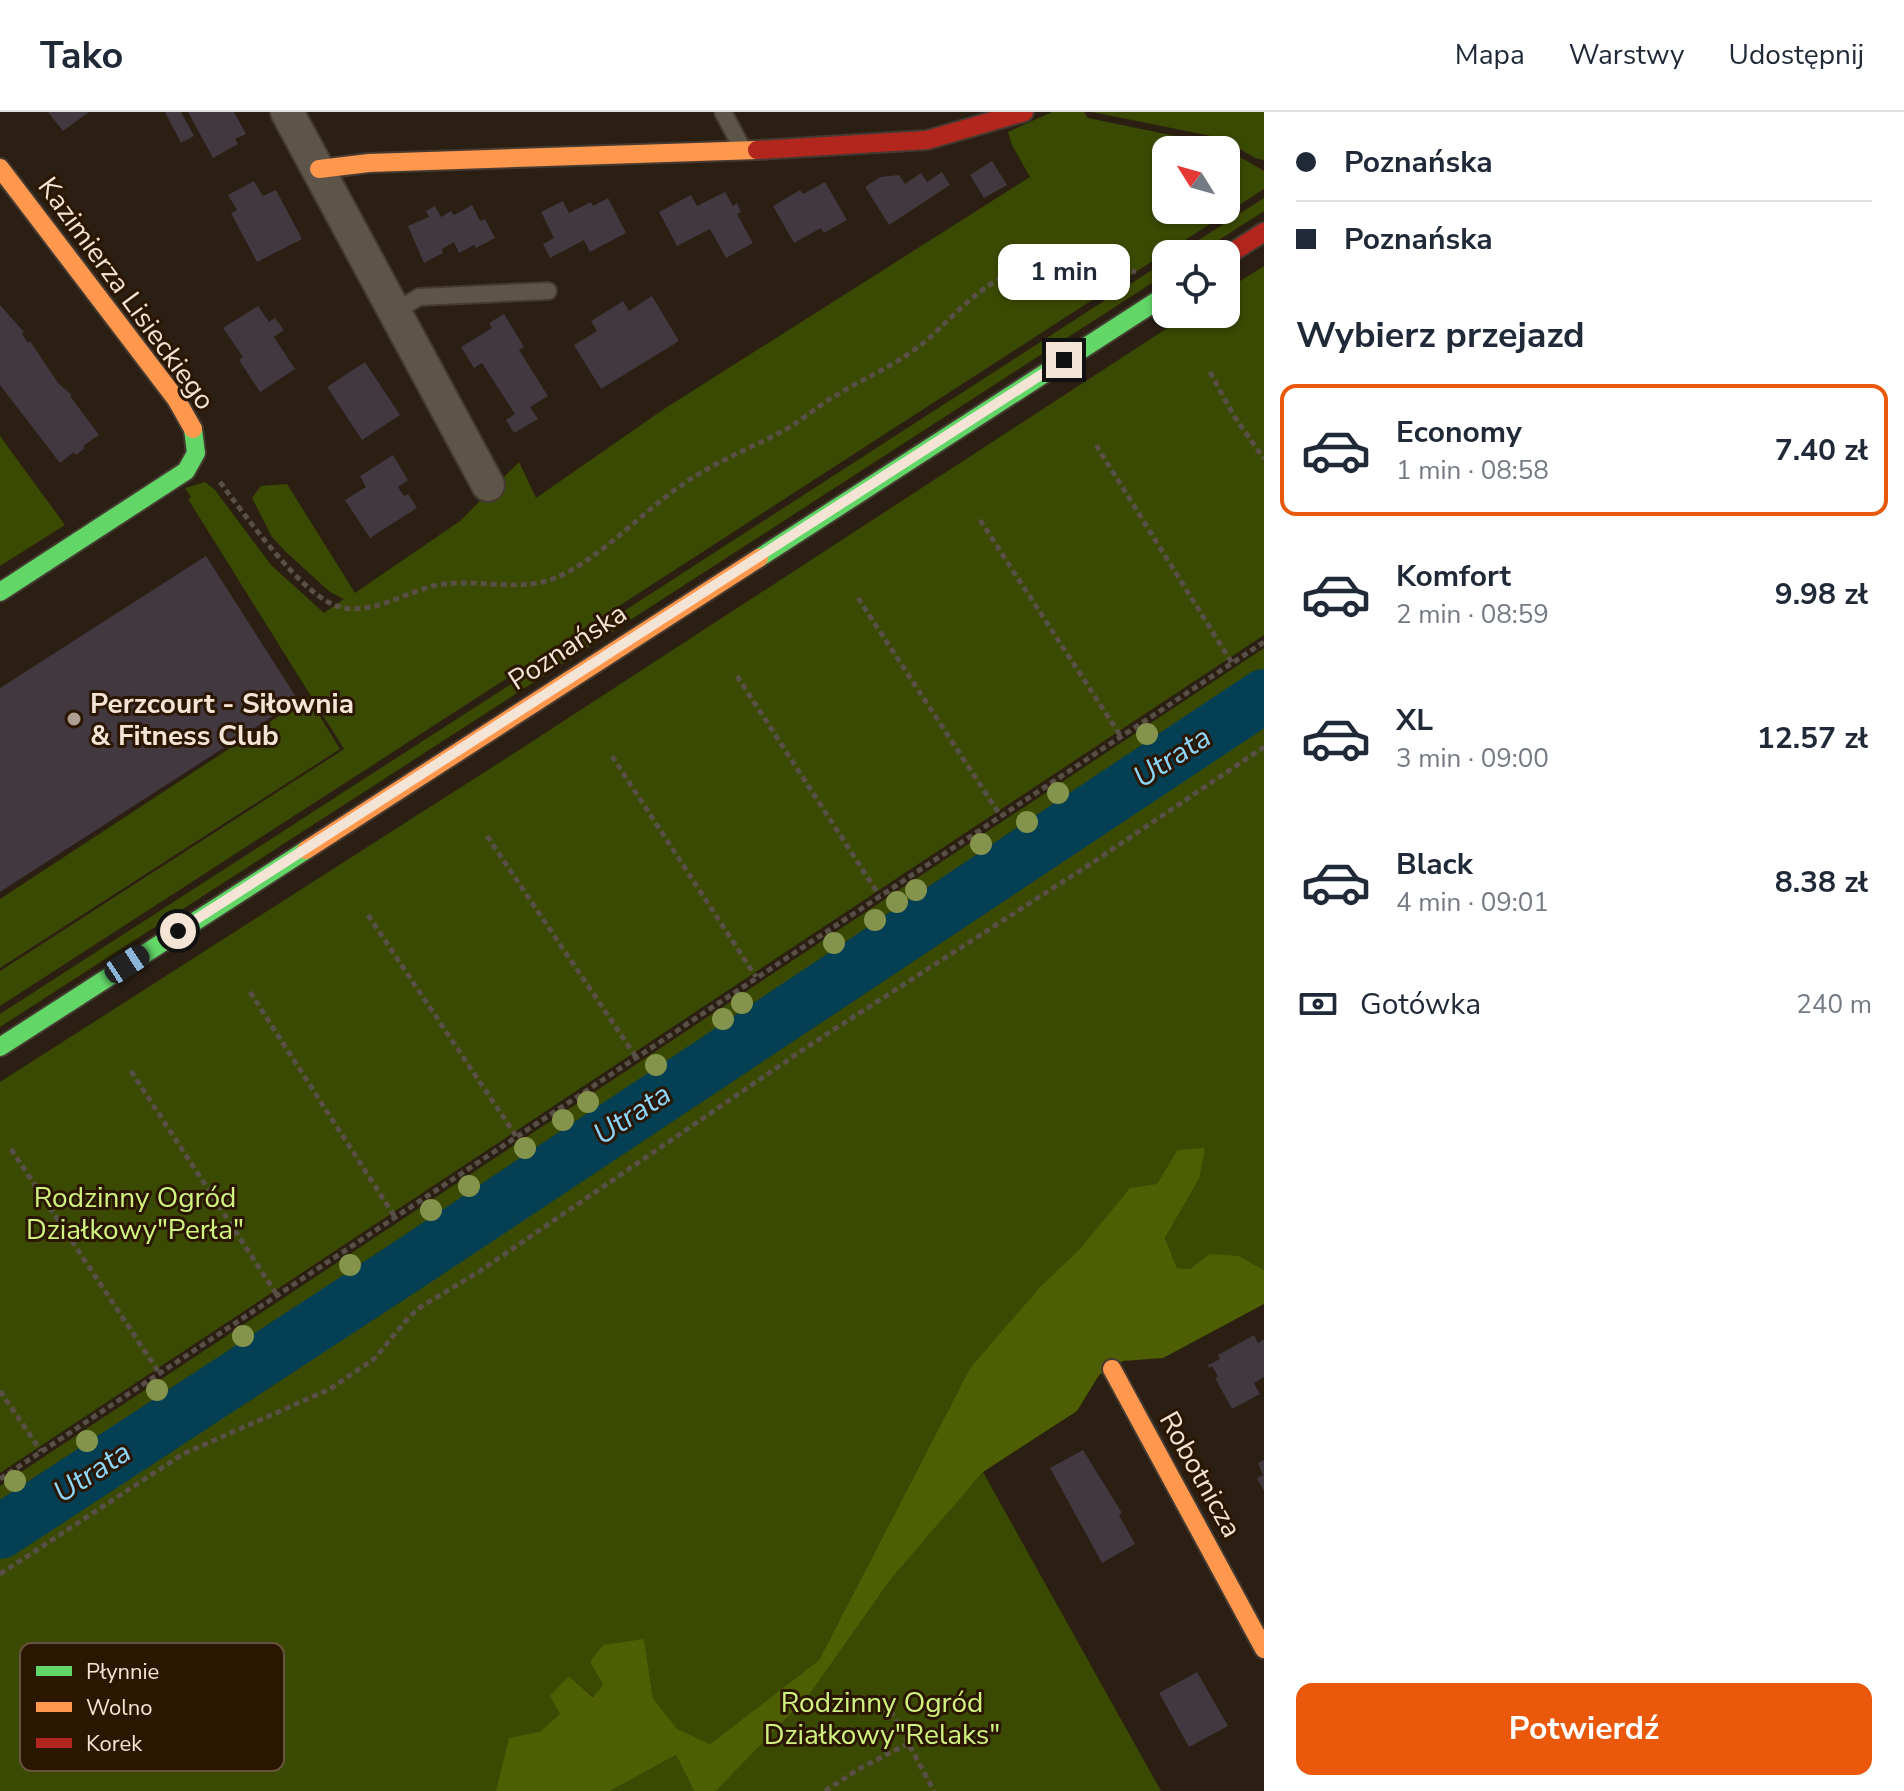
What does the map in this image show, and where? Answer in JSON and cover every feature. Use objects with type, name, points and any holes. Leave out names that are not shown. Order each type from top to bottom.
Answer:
[{"type":"street","points":[[287,112],[488,485]]},
{"type":"street","points":[[319,169],[369,163],[743,151],[927,140],[1024,112]]},
{"type":"street","name":"Kazimierza Lisieckiego","points":[[0,168],[181,407],[194,427],[196,459]]},
{"type":"street","points":[[1240,247],[1264,232]]},
{"type":"street","name":"Poznańska","points":[[0,1047],[1152,304]]},
{"type":"street","points":[[0,592],[186,471],[196,459]]},
{"type":"street","name":"Robotnicza","points":[[1112,1369],[1264,1649]]},
{"type":"lane","points":[[723,112],[743,151]]},
{"type":"lane","points":[[396,311],[419,297],[548,291]]},
{"type":"path","points":[[196,459],[219,481],[265,542],[315,593],[331,604],[347,609],[370,608],[435,585],[506,586],[531,583],[571,570],[604,550],[693,477],[787,428],[836,395],[873,377],[918,347],[977,295],[1001,279],[1065,260],[1095,260],[1141,273]]},
{"type":"path","points":[[1210,372],[1234,416],[1264,459]]},
{"type":"path","points":[[1096,445],[1232,663]]},
{"type":"path","points":[[980,520],[1120,735]]},
{"type":"path","points":[[858,598],[1000,815]]},
{"type":"path","points":[[0,1479],[1264,642]]},
{"type":"path","points":[[737,676],[879,895]]},
{"type":"path","points":[[0,1574],[183,1454],[330,1389],[374,1359],[422,1306],[480,1271],[810,1045],[1098,859],[1264,747]]},
{"type":"path","points":[[612,756],[756,977]]},
{"type":"path","points":[[487,836],[636,1057]]},
{"type":"path","points":[[368,915],[516,1136]]},
{"type":"path","points":[[250,992],[395,1217]]},
{"type":"path","points":[[131,1071],[277,1295]]},
{"type":"path","points":[[11,1149],[160,1374]]},
{"type":"path","points":[[0,1391],[41,1451]]},
{"type":"path","points":[[886,1702],[934,1791]]},
{"type":"path","points":[[825,1791],[909,1743]]},
{"type":"green space","points":[[1052,112],[1084,112],[1088,118],[1175,136],[1152,136],[1152,224],[1210,224],[1185,240],[1152,240],[1152,261],[0,1006],[0,971],[344,749],[188,499],[191,497],[185,488],[205,482],[215,490],[271,565],[324,613],[344,599],[330,592],[272,537],[252,498],[261,486],[287,484],[355,593],[460,521],[519,462],[536,498],[664,409],[1030,177],[1008,132]]},
{"type":"green space","points":[[1092,112],[1264,112],[1264,160],[1240,149],[1240,136],[1211,136]]},
{"type":"green space","points":[[1240,157],[1264,171],[1264,189],[1240,205]]},
{"type":"green space","points":[[1264,198],[1264,211],[1219,240],[1199,240],[1224,224],[1240,224],[1240,213]]},
{"type":"green space","name":"Rodzinny Ogród Działkowy\"Perła\"","points":[[1264,266],[1264,635],[0,1473],[0,1082],[516,752],[1167,328],[1240,328],[1240,281]]},
{"type":"green space","points":[[1152,270],[1152,283],[0,1027],[0,1014]]},
{"type":"green space","points":[[0,436],[65,525],[0,566]]},
{"type":"green space","points":[[1264,648],[1264,683],[0,1513],[0,1486]]},
{"type":"green space","points":[[308,697],[340,749],[0,968],[0,899]]},
{"type":"green space","points":[[1264,708],[1264,1270],[1239,1256],[1190,1269],[1177,1268],[1165,1238],[1199,1179],[1177,1150],[1157,1184],[1039,1288],[970,1368],[819,1660],[710,1744],[677,1730],[653,1698],[644,1640],[590,1662],[603,1685],[594,1697],[569,1676],[561,1714],[502,1769],[496,1791],[0,1791],[0,1546]]},
{"type":"green space","points":[[1205,1148],[1199,1179],[1165,1238],[1177,1268],[1190,1269],[1210,1254],[1239,1256],[1264,1270],[1264,1304],[1163,1358],[1123,1361],[1099,1375],[1077,1411],[983,1472],[891,1579],[809,1695],[716,1791],[694,1791],[676,1755],[610,1791],[496,1791],[509,1738],[540,1732],[560,1714],[550,1696],[569,1676],[593,1697],[603,1685],[590,1662],[603,1645],[644,1639],[653,1698],[677,1729],[710,1744],[819,1660],[970,1368],[1039,1288],[1081,1248],[1130,1188],[1157,1184],[1177,1150]]},
{"type":"green space","points":[[983,1472],[1161,1791],[716,1791],[809,1695],[891,1579]]},
{"type":"green space","name":"Rodzinny Ogród Działkowy\"Relaks\"","points":[[676,1755],[694,1791],[610,1791]]},
{"type":"building","points":[[48,112],[89,112],[63,131]]},
{"type":"building","points":[[165,112],[181,112],[194,136],[181,143]]},
{"type":"building","points":[[188,112],[234,112],[246,134],[235,139],[238,144],[213,158]]},
{"type":"building","points":[[992,161],[1007,185],[984,198],[970,175]]},
{"type":"building","points":[[942,172],[950,185],[889,225],[865,187],[880,177],[899,175],[905,184],[921,173],[927,182]]},
{"type":"building","points":[[254,181],[263,196],[276,190],[302,239],[257,262],[231,213],[237,210],[228,195]]},
{"type":"building","points":[[825,182],[847,220],[824,233],[821,228],[794,243],[773,206],[800,190],[803,194]]},
{"type":"building","points":[[725,192],[733,206],[737,203],[741,212],[737,214],[753,243],[726,258],[710,229],[677,246],[659,212],[691,195],[697,206]]},
{"type":"building","points":[[608,198],[626,233],[590,252],[584,240],[550,258],[543,244],[554,238],[541,212],[563,201],[569,213]]},
{"type":"building","points":[[472,205],[480,221],[485,219],[495,238],[459,253],[454,242],[442,249],[443,253],[424,263],[408,226],[429,217],[426,211],[435,206],[441,217],[451,211],[454,215]]},
{"type":"building","points":[[652,296],[679,341],[601,389],[574,345],[597,331],[591,321],[623,301],[629,311]]},
{"type":"building","points":[[0,305],[24,332],[22,334],[28,343],[30,341],[58,383],[72,395],[99,435],[76,455],[74,452],[60,463],[0,385]]},
{"type":"building","points":[[258,306],[269,322],[275,318],[284,330],[274,337],[295,369],[260,392],[239,360],[243,357],[223,328]]},
{"type":"building","points":[[504,314],[524,347],[519,350],[548,396],[530,407],[538,419],[514,433],[506,420],[515,414],[482,363],[474,368],[461,347],[492,328],[489,323]]},
{"type":"building","points":[[365,362],[400,415],[362,440],[327,387]]},
{"type":"building","points":[[393,455],[408,480],[398,487],[404,496],[408,494],[417,508],[370,538],[345,500],[366,487],[360,476]]},
{"type":"building","points":[[206,556],[298,700],[0,892],[0,688]]},
{"type":"building","points":[[1254,1335],[1258,1343],[1264,1339],[1264,1377],[1254,1383],[1260,1394],[1232,1409],[1212,1366],[1209,1368],[1208,1365],[1220,1359],[1218,1355]]},
{"type":"building","points":[[1083,1450],[1122,1513],[1119,1515],[1135,1544],[1102,1563],[1050,1468]]},
{"type":"building","points":[[1264,1460],[1264,1491],[1257,1478],[1263,1475],[1258,1463]]},
{"type":"building","points":[[1197,1672],[1228,1726],[1189,1747],[1159,1693]]},
{"type":"waterway","name":"Utrata","points":[[0,1532],[402,1269],[1264,696]]},
{"type":"traffic: fast","points":[[759,558],[1152,304]]},
{"type":"traffic: fast","points":[[0,592],[186,471],[196,453],[193,429]]},
{"type":"traffic: fast","points":[[0,1047],[306,850]]},
{"type":"traffic: slow","points":[[319,169],[369,163],[757,150]]},
{"type":"traffic: slow","points":[[0,168],[176,399],[193,429]]},
{"type":"traffic: slow","points":[[306,850],[759,558]]},
{"type":"traffic: slow","points":[[1112,1369],[1264,1649]]},
{"type":"traffic: jam","points":[[757,150],[927,140],[1024,112]]},
{"type":"traffic: jam","points":[[1240,247],[1264,232]]},
{"type":"place","name":"Perzcourt - Siłownia & Fitness Club","points":[[74,719]]},
{"type":"route","points":[[178,931],[1064,360]]}]
